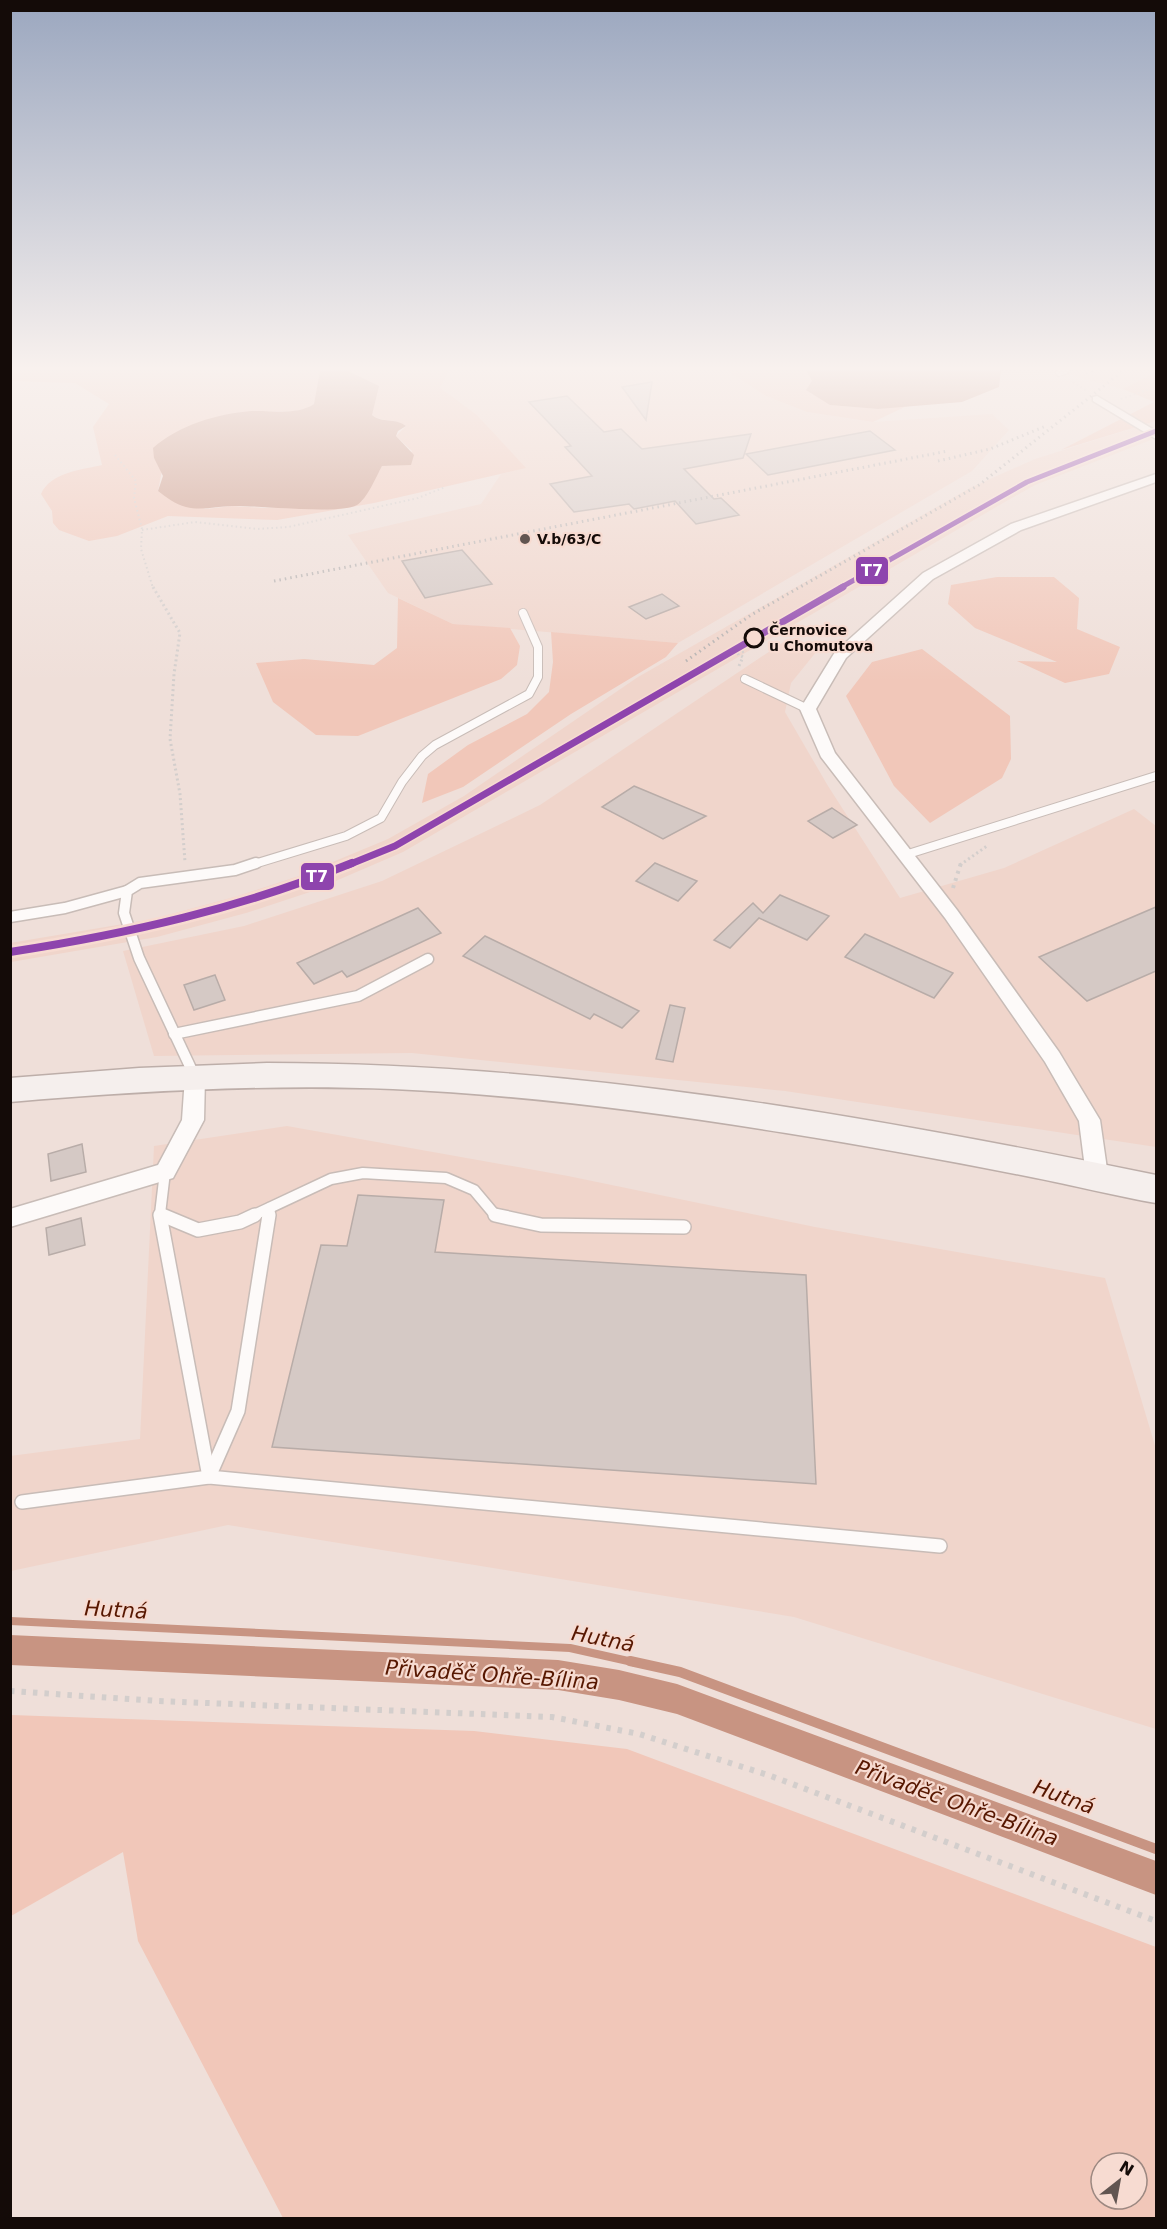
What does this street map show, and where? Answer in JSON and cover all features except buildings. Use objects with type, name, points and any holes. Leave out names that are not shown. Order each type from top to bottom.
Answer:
[{"type":"main road","points":[[10,1090],[195,1077],[353,1076],[486,1083],[620,1097],[841,1127],[1156,1189]]},
{"type":"street","points":[[1097,1176],[1089,1120],[1063,1075],[951,914],[827,754],[808,709],[840,655],[928,576],[1016,527],[1156,478]]},
{"type":"street","points":[[10,1218],[165,1172],[194,1120],[195,1077]]},
{"type":"lane","points":[[10,917],[65,908],[127,891],[140,883],[235,870],[346,836],[381,818],[402,782],[422,756],[435,745],[500,712],[529,694],[538,677],[538,647],[523,614]]},
{"type":"lane","points":[[744,679],[808,709]]},
{"type":"lane","points":[[905,855],[1156,776]]},
{"type":"lane","points":[[127,891],[124,913],[140,958],[195,1077]]},
{"type":"lane","points":[[174,1034],[358,996],[428,959]]},
{"type":"lane","points":[[165,1172],[160,1214],[209,1477]]},
{"type":"lane","points":[[160,1214],[198,1230],[240,1222],[331,1179],[363,1173],[446,1178],[474,1190],[495,1215],[541,1225],[684,1227]]},
{"type":"lane","points":[[209,1477],[238,1410],[270,1208]]},
{"type":"lane","points":[[22,1502],[209,1477],[940,1546]]},
{"type":"path","points":[[130,474],[136,481],[131,494],[142,530],[140,545],[147,579],[157,600],[180,633],[174,674],[170,740],[180,794],[186,878]]},
{"type":"path","points":[[142,530],[195,522],[257,529],[288,527],[418,498],[445,488]]},
{"type":"path","points":[[956,896],[953,888],[954,873],[964,858],[989,845]]},
{"type":"path","points":[[10,1692],[158,1701],[552,1717],[639,1734],[771,1776],[1156,1921]]},
{"type":"shaded area","points":[[64,474],[161,474],[158,491],[206,509],[232,506],[265,508],[362,501],[377,474],[500,474],[374,503],[277,520],[168,516],[117,536],[89,541],[59,530],[53,523],[52,511],[41,494],[59,476]]},
{"type":"shaded area","points":[[162,474],[378,474],[361,502],[347,508],[333,509],[232,506],[198,509],[186,507],[158,491]]},
{"type":"shaded area","points":[[501,474],[967,474],[678,643],[453,624],[388,593],[348,535],[481,504]]},
{"type":"shaded area","points":[[1001,474],[1063,474],[1035,485],[403,852],[310,892],[246,913],[157,937],[11,962],[10,943],[153,919],[238,896],[299,876],[388,839],[464,796],[638,677],[970,488]]},
{"type":"shaded area","points":[[997,577],[1054,577],[1079,598],[1077,629],[1120,647],[1109,674],[1065,683],[1017,661],[1057,662],[975,628],[948,604],[951,585]]},
{"type":"shaded area","points":[[398,598],[453,624],[510,628],[520,646],[517,665],[501,679],[358,736],[316,735],[273,702],[256,663],[304,659],[374,665],[397,648]]},
{"type":"shaded area","points":[[551,632],[678,643],[666,657],[571,714],[463,787],[422,803],[428,774],[468,745],[527,714],[549,692],[553,662]]},
{"type":"shaded area","points":[[788,639],[821,646],[791,683],[785,712],[828,786],[900,898],[1004,868],[1134,809],[1156,826],[1156,1147],[785,1091],[412,1053],[154,1056],[123,951],[244,926],[382,881],[540,805]]},
{"type":"shaded area","points":[[922,649],[1010,716],[1011,759],[1002,778],[930,823],[894,786],[846,696],[872,662]]},
{"type":"shaded area","points":[[287,1126],[568,1176],[815,1227],[1105,1278],[1156,1449],[1156,1729],[794,1617],[228,1525],[11,1571],[10,1456],[140,1439],[154,1146]]},
{"type":"shaded area","points":[[11,1715],[474,1731],[627,1749],[1156,1947],[1156,2218],[283,2218],[138,1941],[123,1852],[11,1916]]},
{"type":"waterway","name":"Hutná","points":[[10,1621],[570,1648],[637,1663]]},
{"type":"waterway","name":"Přivaděč Ohře-Bílina","points":[[10,1650],[558,1675],[619,1685],[677,1699],[1156,1878]]},
{"type":"waterway","name":"Hutná","points":[[630,1661],[680,1672],[1156,1849]]},
{"type":"railway","points":[[274,581],[829,474]]},
{"type":"railway","points":[[686,661],[751,615],[979,485],[993,474]]},
{"type":"transit line","name":"T7","points":[[10,952],[109,935],[206,912],[301,882],[395,846],[1002,495],[1047,474]]},
{"type":"place","name":"V.b/63/C","points":[[525,539]]},
{"type":"place","name":"Černovice u Chomutova","points":[[754,638]]}]
